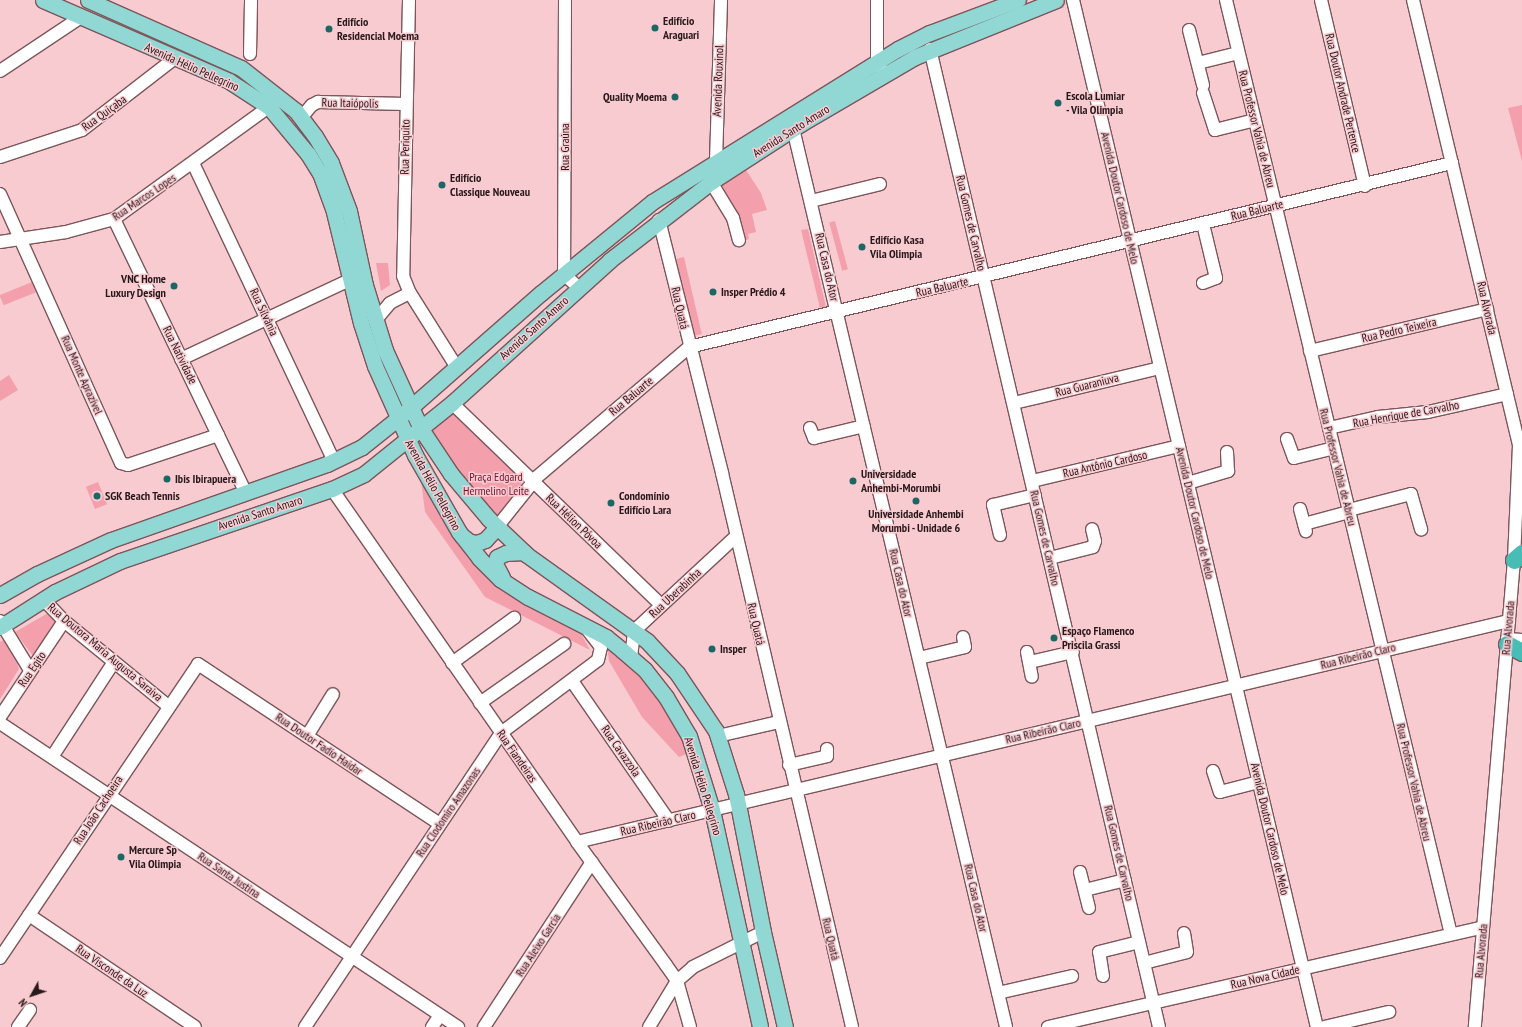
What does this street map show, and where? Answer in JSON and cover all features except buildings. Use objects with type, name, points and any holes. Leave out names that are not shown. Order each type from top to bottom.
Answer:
[{"type":"highway","points":[[1512,641],[1522,652]]},
{"type":"main road","name":"Avenida Hélio Pellegrino","points":[[43,0],[81,18],[229,81],[269,107],[305,149],[320,173],[333,208],[350,280],[375,366],[408,440],[458,532],[479,558],[507,584],[528,597],[606,638],[631,657],[666,697],[689,736],[712,810],[760,1027]]},
{"type":"main road","name":"Avenida Hélio Pellegrino","points":[[88,0],[230,62],[262,82],[301,118],[315,136],[339,181],[349,211],[376,321],[385,350],[420,429],[452,474],[497,527],[524,552],[647,640],[677,672],[699,703],[718,736],[738,804],[763,932],[785,1027]]},
{"type":"main road","name":"Avenida Santo Amaro","points":[[0,595],[37,574],[111,540],[244,491],[334,461],[362,447],[398,419],[456,366],[564,274],[652,202],[716,161],[791,122],[881,67],[930,33],[1018,0]]},
{"type":"main road","name":"Avenida Santo Amaro","points":[[881,67],[1056,0]]},
{"type":"main road","name":"Avenida Santo Amaro","points":[[1,625],[43,599],[120,561],[332,489],[364,474],[452,403],[579,288],[659,220],[791,122]]},
{"type":"main road","points":[[458,532],[470,542],[477,543],[485,540],[497,527]]},
{"type":"main road","points":[[507,584],[496,567],[495,560],[503,554],[524,552]]},
{"type":"street","points":[[250,54],[251,0]]},
{"type":"street","name":"Rua Periquito","points":[[409,0],[402,270],[404,281],[410,293],[456,366]]},
{"type":"street","name":"Rua Graúna","points":[[564,274],[565,0]]},
{"type":"street","name":"Avenida Rouxinol","points":[[716,161],[721,0]]},
{"type":"street","points":[[877,0],[881,67]]},
{"type":"street","name":"Avenida Doutor Cardoso de Melo","points":[[1073,0],[1317,1027]]},
{"type":"street","name":"Rua Professor Vahia de Abreu","points":[[1226,0],[1451,934]]},
{"type":"street","name":"Rua Doutor Andrade Pertence","points":[[1321,0],[1365,186]]},
{"type":"street","name":"Rua Alvorada","points":[[1413,0],[1507,394],[1521,445],[1518,560],[1509,621],[1512,641],[1483,927],[1475,1027]]},
{"type":"street","points":[[0,71],[81,18]]},
{"type":"street","points":[[1189,30],[1203,89],[1215,130],[1255,120]]},
{"type":"street","name":"Rua Gomes de Carvalho","points":[[930,49],[1089,720],[1159,1027]]},
{"type":"street","points":[[1198,63],[1238,52]]},
{"type":"street","name":"Rua Quiçaba","points":[[0,157],[82,130],[175,58]]},
{"type":"street","name":"Rua Itaiópolis","points":[[301,118],[312,105],[318,102],[406,104]]},
{"type":"street","name":"Rua Marcos Lopes","points":[[0,242],[66,232],[114,219],[269,107]]},
{"type":"street","name":"Rua Casa do Ator","points":[[791,122],[1006,1027]]},
{"type":"street","name":"Rua Silvânia","points":[[193,163],[334,461]]},
{"type":"street","name":"Rua Baluarte","points":[[497,527],[533,481],[689,347],[1130,242],[1275,205],[1365,186],[1452,163]]},
{"type":"street","points":[[710,182],[733,218],[739,240]]},
{"type":"street","points":[[811,201],[880,184]]},
{"type":"street","name":"Rua Monte Aprazível","points":[[0,194],[121,463],[128,465],[218,435]]},
{"type":"street","name":"Rua Natividade","points":[[114,219],[244,491]]},
{"type":"street","name":"Rua Quatá","points":[[659,220],[689,347],[722,473],[735,537],[852,1027]]},
{"type":"street","points":[[1203,224],[1216,278],[1203,283]]},
{"type":"street","points":[[564,274],[579,288]]},
{"type":"street","points":[[181,359],[350,280]]},
{"type":"street","points":[[376,321],[390,303],[410,293]]},
{"type":"street","name":"Rua Pedro Teixeira","points":[[1310,351],[1487,309]]},
{"type":"street","name":"Rua Guaraniuva","points":[[1014,403],[1160,368]]},
{"type":"street","name":"Rua Henrique de Carvalho","points":[[1329,428],[1378,418],[1428,412],[1507,394]]},
{"type":"street","name":"Rua Hélion Póvoa","points":[[452,403],[661,605]]},
{"type":"street","points":[[810,428],[814,438],[864,426]]},
{"type":"street","points":[[1287,439],[1294,458],[1334,448]]},
{"type":"street","name":"Rua Antônio Cardoso","points":[[1032,481],[1179,446]]},
{"type":"street","points":[[1188,483],[1228,471],[1227,452]]},
{"type":"street","name":"Rua Fiandeiras","points":[[332,489],[577,842],[677,981],[690,1027]]},
{"type":"street","points":[[1300,509],[1305,528],[1349,511],[1411,494],[1421,530]]},
{"type":"street","points":[[1000,535],[993,505],[1035,495]]},
{"type":"street","points":[[1050,558],[1093,546],[1095,541],[1092,529]]},
{"type":"street","name":"Rua Uberabinha","points":[[634,631],[735,537]]},
{"type":"street","name":"Rua Doutora Maria Augusta Saraiva","points":[[43,599],[64,621],[167,706]]},
{"type":"street","points":[[452,663],[514,618]]},
{"type":"street","name":"Rua Egito","points":[[0,717],[64,621]]},
{"type":"street","name":"Rua Ribeirão Claro","points":[[577,842],[1509,621]]},
{"type":"street","points":[[1,625],[30,670]]},
{"type":"street","name":"Rua Clodomiro Amazonas","points":[[305,1027],[501,732],[593,665],[601,654],[601,647],[584,626]]},
{"type":"street","points":[[631,657],[634,631]]},
{"type":"street","points":[[919,658],[965,647],[963,637]]},
{"type":"street","points":[[480,703],[564,644]]},
{"type":"street","points":[[1032,676],[1028,657],[1072,652]]},
{"type":"street","points":[[52,757],[114,662]]},
{"type":"street","name":"Rua João Cachoeira","points":[[0,958],[167,706],[199,664]]},
{"type":"street","name":"Rua Doutor Fadio Haidar","points":[[199,664],[440,824]]},
{"type":"street","name":"Rua Cavazzola","points":[[572,681],[669,821]]},
{"type":"street","points":[[307,736],[333,694]]},
{"type":"street","points":[[718,736],[779,722]]},
{"type":"street","name":"Rua Santa Justina","points":[[0,723],[458,1027]]},
{"type":"street","points":[[790,765],[827,756],[827,749]]},
{"type":"street","points":[[1213,771],[1220,792],[1259,782]]},
{"type":"street","name":"Rua Aleixo Garcia","points":[[484,1027],[592,862]]},
{"type":"street","points":[[1080,872],[1089,908]]},
{"type":"street","points":[[1085,890],[1125,880]]},
{"type":"street","name":"Rua Visconde da Luz","points":[[29,915],[195,1027]]},
{"type":"street","name":"Rua Nova Cidade","points":[[1048,1027],[1483,927]]},
{"type":"street","points":[[649,1027],[677,981],[701,962],[763,932]]},
{"type":"street","points":[[1144,963],[1187,952],[1184,933]]},
{"type":"street","points":[[1103,976],[1099,952],[1139,942]]},
{"type":"street","points":[[998,993],[1072,976]]},
{"type":"street","points":[[18,1027],[30,1010]]},
{"type":"street","points":[[1324,1027],[1389,1012]]},
{"type":"street","points":[[432,1027],[440,1015]]},
{"type":"green space","points":[[1522,105],[1522,161],[1508,108]]},
{"type":"green space","points":[[746,170],[761,193],[767,210],[752,214],[756,232],[748,234],[749,239],[744,241],[715,185],[728,176],[731,180]]},
{"type":"green space","points":[[835,221],[848,269],[842,271],[829,223]]},
{"type":"green space","points":[[808,229],[826,307],[820,308],[801,230]]},
{"type":"green space","points":[[684,257],[702,334],[694,336],[676,259]]},
{"type":"green space","points":[[376,263],[388,263],[390,285],[381,291]]},
{"type":"green space","points":[[32,282],[36,292],[4,305],[0,295]]},
{"type":"green space","points":[[9,375],[18,390],[0,401],[0,381]]},
{"type":"green space","name":"Praça Edgard Hermelino Leite","points":[[454,411],[522,478],[520,489],[498,520],[447,460],[429,430]]},
{"type":"green space","points":[[421,480],[458,542],[579,630],[590,650],[485,597],[425,512]]},
{"type":"green space","name":"SGK Beach Tennis","points":[[98,482],[107,504],[95,509],[86,487]]},
{"type":"green space","points":[[48,613],[56,619],[56,622],[33,656],[15,632]]},
{"type":"green space","points":[[3,640],[16,659],[19,669],[0,699],[0,642]]},
{"type":"green space","points":[[607,645],[619,654],[665,702],[692,752],[679,757],[642,717],[609,661]]},
{"type":"place","name":"Edifício Araguari","points":[[655,28]]},
{"type":"place","name":"Edifício Residencial Moema","points":[[329,29]]},
{"type":"place","name":"Quality Moema","points":[[675,97]]},
{"type":"place","name":"Escola Lumiar - Vila Olimpia","points":[[1058,103]]},
{"type":"place","name":"Edifício Classique Nouveau","points":[[442,185]]},
{"type":"place","name":"Edifício Kasa Vila Olimpia","points":[[862,247]]},
{"type":"place","name":"VNC Home Luxury Design","points":[[174,286]]},
{"type":"place","name":"Insper Prédio 4","points":[[713,292]]},
{"type":"place","name":"Ibis Ibirapuera","points":[[167,479]]},
{"type":"place","name":"Universidade Anhembi-Morumbi","points":[[853,481]]},
{"type":"place","name":"SGK Beach Tennis","points":[[97,496]]},
{"type":"place","name":"Universidade Anhembi Morumbi - Unidade 6","points":[[916,501]]},
{"type":"place","name":"Condomínio Edifício Lara","points":[[611,503]]},
{"type":"place","name":"Espaço Flamenco Priscila Grassi","points":[[1054,638]]},
{"type":"place","name":"Insper","points":[[712,649]]},
{"type":"place","name":"Mercure Sp Vila Olimpia","points":[[121,857]]}]
